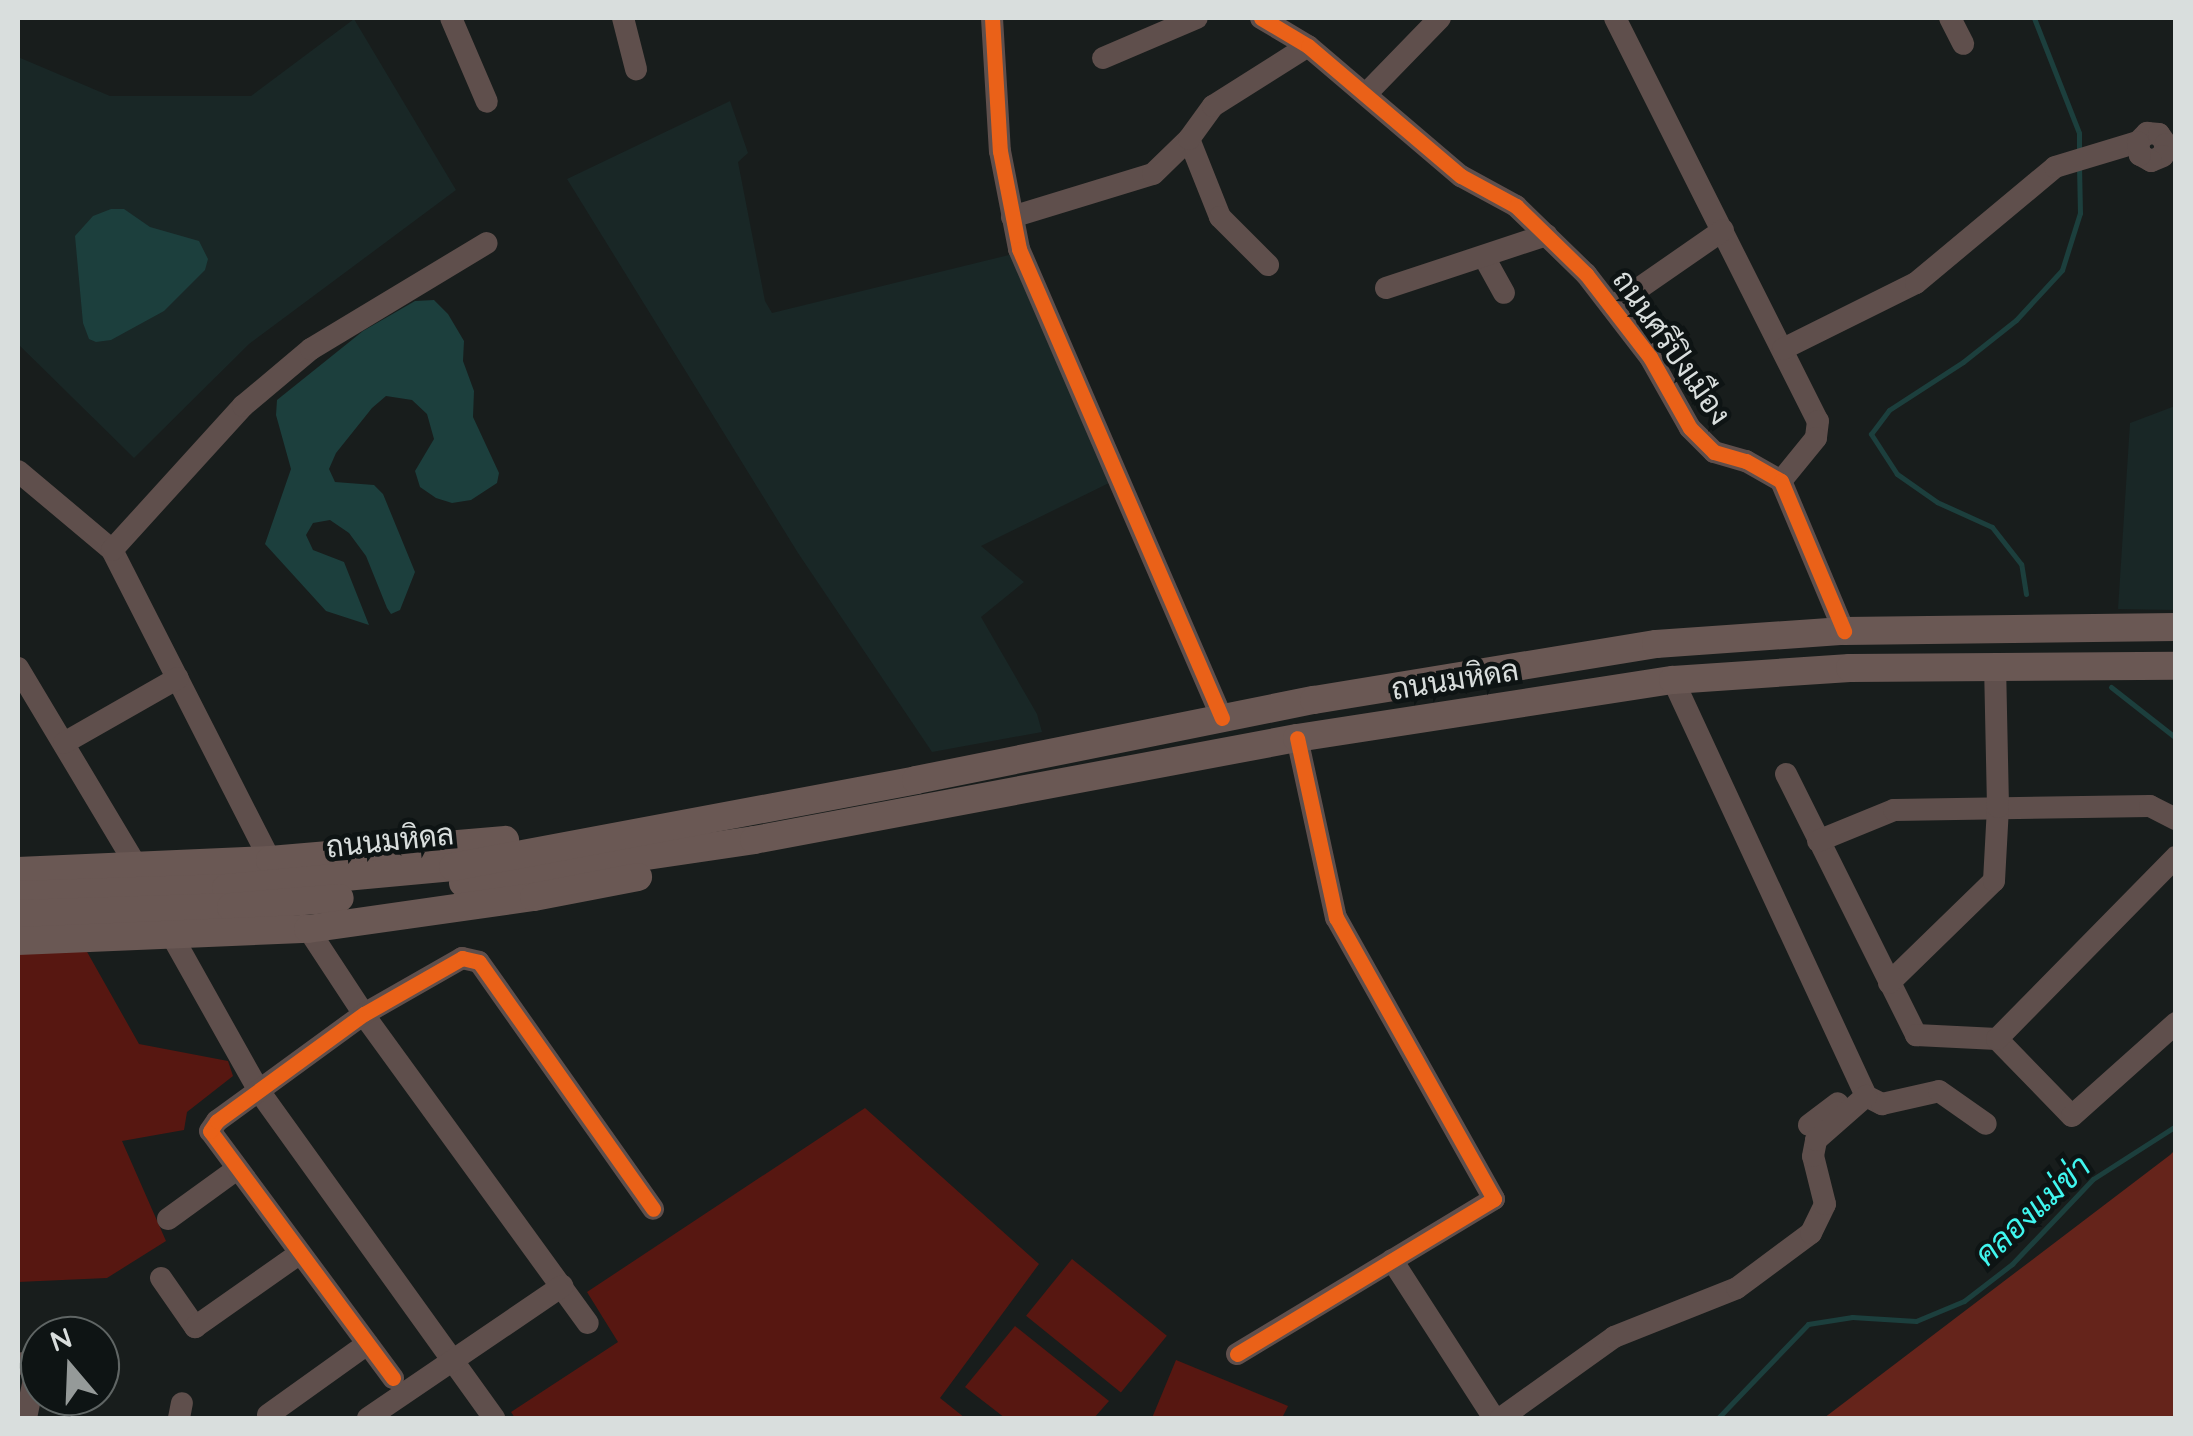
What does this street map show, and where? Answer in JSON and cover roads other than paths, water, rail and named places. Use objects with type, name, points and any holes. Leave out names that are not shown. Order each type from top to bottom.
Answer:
[{"type":"main road","name":"ถนนมหิดล","points":[[18,894],[226,888],[454,875],[1222,718],[1656,644],[1844,631],[2176,627]]},
{"type":"main road","name":"ถนนมหิดล","points":[[18,914],[231,907],[454,875],[754,840],[1297,738],[1672,680],[1850,668],[2176,666]]},
{"type":"main road","name":"ถนนมหิดล","points":[[18,871],[270,860],[489,843],[764,809]]},
{"type":"main road","name":"ถนนมหิดล","points":[[18,941],[308,929],[635,878],[754,840]]},
{"type":"street","points":[[451,18],[487,102]]},
{"type":"street","points":[[623,18],[636,69]]},
{"type":"street","points":[[992,18],[1000,151],[1019,249],[1222,718]]},
{"type":"street","points":[[1102,58],[1197,18]]},
{"type":"street","name":"ถนนศรีปิงเมือง","points":[[1261,18],[1308,46],[1431,153],[1516,206],[1612,307],[1650,357],[1690,428],[1714,452],[1746,461],[1781,481]]},
{"type":"street","points":[[1366,94],[1440,18]]},
{"type":"street","points":[[1616,18],[1818,421],[1816,438],[1781,481],[1844,631]]},
{"type":"street","points":[[1950,18],[1963,44]]},
{"type":"street","points":[[1012,217],[1152,174],[1190,139],[1213,106],[1308,46]]},
{"type":"street","points":[[1783,349],[1916,283],[2064,164],[2106,148],[2138,142],[2147,134],[2159,134],[2171,141]]},
{"type":"street","points":[[1190,139],[1220,217],[1268,264]]},
{"type":"street","points":[[1612,307],[1723,230]]},
{"type":"street","points":[[1386,288],[1546,235]]},
{"type":"street","points":[[112,550],[244,406],[311,349],[487,243]]},
{"type":"street","points":[[1484,256],[1504,293]]},
{"type":"street","points":[[18,470],[112,550],[270,860]]},
{"type":"street","points":[[1890,983],[1994,881],[1998,807],[1995,667]]},
{"type":"street","points":[[18,668],[137,867]]},
{"type":"street","points":[[64,743],[178,678]]},
{"type":"street","points":[[1672,680],[1863,1090],[1882,1104],[1939,1091],[1986,1124]]},
{"type":"street","points":[[1237,1354],[1494,1199],[1336,918],[1297,738]]},
{"type":"street","points":[[1786,774],[1916,1035],[1997,1039],[2072,1116],[2176,1023]]},
{"type":"street","points":[[1818,841],[1894,810],[2150,806],[2176,819]]},
{"type":"street","points":[[1997,1039],[2176,857]]},
{"type":"street","points":[[308,929],[364,1014],[588,1323]]},
{"type":"street","points":[[172,936],[259,1091],[494,1418]]},
{"type":"street","points":[[393,1378],[212,1135],[211,1127],[364,1014],[462,958],[479,962],[653,1208]]},
{"type":"street","points":[[1809,1124],[1863,1090]]},
{"type":"street","points":[[1392,1260],[1498,1418],[1614,1338],[1738,1288],[1811,1234],[1826,1204],[1813,1156],[1816,1140],[1863,1090]]},
{"type":"street","points":[[168,1219],[237,1169]]},
{"type":"street","points":[[161,1278],[194,1327],[299,1254]]},
{"type":"street","points":[[368,1418],[562,1286]]},
{"type":"street","points":[[268,1415],[366,1344]]},
{"type":"street","points":[[18,1364],[38,1360],[26,1418]]},
{"type":"water","points":[[124,209],[150,227],[199,241],[208,259],[205,270],[164,311],[111,340],[96,342],[89,339],[83,323],[75,236],[93,216]]},
{"type":"water","points":[[434,300],[448,314],[464,341],[463,361],[474,391],[473,417],[499,473],[497,483],[471,500],[452,503],[436,498],[420,487],[415,471],[434,439],[427,414],[412,400],[386,396],[372,408],[336,453],[329,469],[335,482],[374,485],[383,494],[415,572],[400,610],[391,614],[387,608],[366,556],[349,533],[330,520],[313,523],[306,535],[313,550],[344,562],[369,625],[326,611],[265,544],[291,469],[276,415],[277,400],[363,331],[415,301]]},
{"type":"waterway","points":[[2034,18],[2079,133],[2079,151]]},
{"type":"waterway","points":[[2026,594],[2021,564],[1992,527],[1937,502],[1897,474],[1871,434],[1889,410],[1963,362],[2016,320],[2062,270],[2080,213],[2079,167]]},
{"type":"waterway","points":[[2111,687],[2176,738]]},
{"type":"waterway","name":"คลองแม่ข่า","points":[[1718,1418],[1808,1324],[1852,1317],[1916,1321],[1964,1301],[2012,1264],[2093,1179],[2176,1126]]}]
